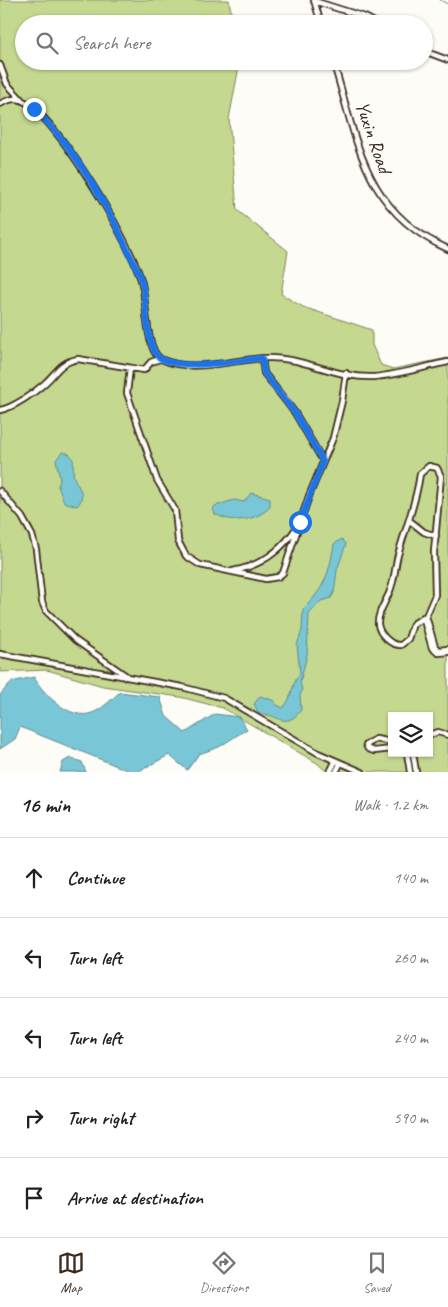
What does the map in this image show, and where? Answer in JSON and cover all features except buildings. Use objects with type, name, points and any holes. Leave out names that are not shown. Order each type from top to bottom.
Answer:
[{"type":"street","points":[[314,0],[318,15]]},
{"type":"street","points":[[314,0],[354,15]]},
{"type":"street","points":[[433,54],[448,60]]},
{"type":"street","points":[[0,65],[8,86],[8,93],[1,103]]},
{"type":"street","name":"Yuxin Road","points":[[336,70],[371,181],[396,216],[416,232],[448,249]]},
{"type":"street","points":[[8,86],[50,124],[109,210],[141,277],[146,296],[150,339],[154,352],[160,359]]},
{"type":"street","points":[[1,103],[14,98],[24,101]]},
{"type":"street","points":[[262,358],[264,373],[295,413],[323,461]]},
{"type":"street","points":[[0,410],[5,410],[43,385],[54,371],[67,362],[78,359],[144,370],[151,362],[160,359],[189,365],[280,358],[373,377],[448,362]]},
{"type":"street","points":[[130,368],[127,392],[157,480],[174,505],[180,546],[186,556],[195,563],[266,579],[278,577],[286,568],[300,522],[338,420],[346,373]]},
{"type":"street","points":[[434,466],[441,476],[436,536],[435,596],[425,616],[413,624],[408,639],[401,645],[392,643],[381,632],[378,626],[378,616],[391,589],[398,556],[410,522],[420,474],[425,467],[434,466]]},
{"type":"street","points":[[0,491],[22,517],[32,535],[36,549],[42,602],[46,611],[75,640],[129,677]]},
{"type":"street","points":[[230,572],[247,568],[269,557],[287,541],[300,522]]},
{"type":"street","points":[[410,522],[424,532],[436,536]]},
{"type":"street","points":[[425,616],[435,647],[439,650],[448,650]]},
{"type":"street","points":[[0,654],[129,677],[224,698],[334,762],[362,772]]},
{"type":"street","points":[[433,734],[438,732],[448,735]]},
{"type":"street","points":[[388,741],[376,739],[366,745],[368,749],[374,751],[388,749]]},
{"type":"street","points":[[408,757],[410,772]]},
{"type":"street","points":[[414,757],[416,772]]},
{"type":"street","points":[[330,772],[334,762]]},
{"type":"street","points":[[336,772],[340,764]]},
{"type":"green space","points":[[0,0],[229,0],[232,15],[15,15],[15,70],[238,70],[229,119],[237,210],[288,251],[281,294],[303,307],[372,330],[372,345],[381,365],[393,369],[448,358],[448,772],[327,772],[317,763],[223,708],[180,697],[103,686],[47,670],[0,672]]},
{"type":"water","points":[[62,452],[71,455],[74,477],[82,494],[82,498],[77,506],[64,502],[58,486],[60,480],[56,460]]},
{"type":"water","points":[[251,493],[270,498],[270,507],[258,515],[244,520],[229,519],[215,514],[213,509],[215,506],[234,500],[244,502]]},
{"type":"water","points":[[342,539],[346,544],[337,570],[334,593],[331,598],[321,601],[309,614],[307,655],[300,682],[302,690],[300,696],[301,710],[290,720],[280,720],[265,714],[259,714],[254,704],[260,696],[275,701],[275,704],[283,708],[289,700],[300,673],[297,645],[302,630],[303,609],[325,580],[334,544]]},
{"type":"water","points":[[34,677],[51,698],[66,710],[75,713],[95,712],[120,692],[160,697],[166,716],[185,733],[215,714],[239,717],[247,729],[219,747],[199,754],[187,770],[169,755],[137,772],[132,772],[20,727],[15,739],[0,749],[0,695],[11,682]]},
{"type":"water","points":[[70,758],[82,762],[86,772],[60,772],[63,762]]},
{"type":"waterway","points":[[440,0],[448,4]]},
{"type":"route","points":[[34,109],[50,124],[109,210],[141,277],[146,296],[150,339],[154,352],[160,359],[189,365],[262,358],[264,373],[295,413],[323,461],[300,522]]}]
